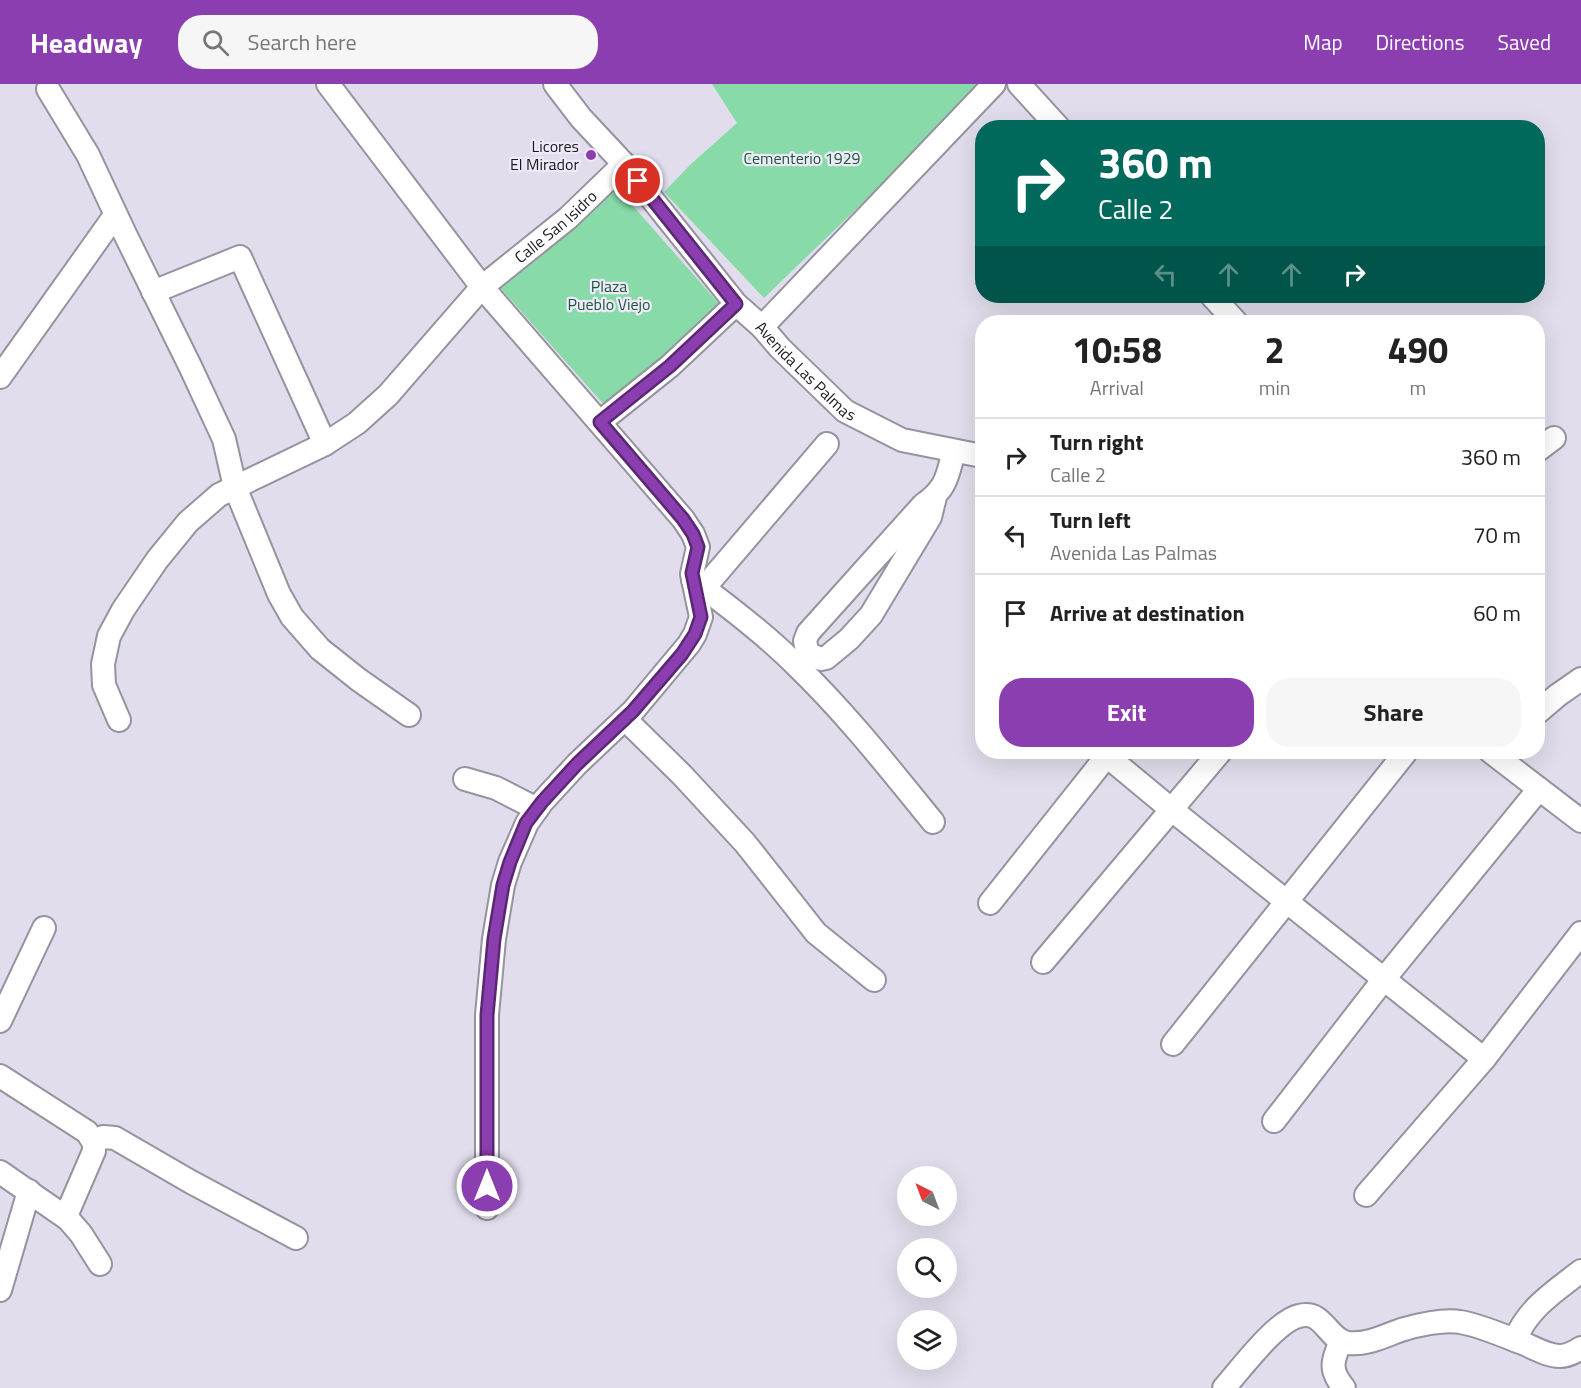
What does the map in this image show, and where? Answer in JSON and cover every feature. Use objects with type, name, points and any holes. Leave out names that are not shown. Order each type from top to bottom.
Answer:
[{"type":"street","points":[[328,84],[482,287],[683,519],[698,547],[693,564],[698,584],[697,593],[701,617],[695,634],[682,654],[625,719],[577,764],[537,809],[526,823],[510,862],[503,885],[494,939],[487,1015],[487,1208]]},
{"type":"street","name":"Avenida Las Palmas","points":[[555,84],[581,118],[624,164],[736,304],[762,327],[780,348],[845,411],[902,440],[975,455]]},
{"type":"street","points":[[762,327],[994,84]]},
{"type":"street","points":[[1019,84],[1052,120]]},
{"type":"street","points":[[50,86],[88,155],[224,439],[235,487],[279,594],[292,617],[320,649],[358,680],[408,715]]},
{"type":"street","name":"Calle San Isidro","points":[[119,720],[104,685],[105,650],[109,636],[115,622],[172,540],[219,495],[325,444],[350,429],[373,409],[482,287],[568,218],[624,164]]},
{"type":"street","points":[[0,377],[116,216]]},
{"type":"street","points":[[153,292],[240,257],[325,444]]},
{"type":"street","points":[[1218,303],[1230,315]]},
{"type":"street","points":[[600,422],[670,366],[736,304]]},
{"type":"street","points":[[698,584],[827,444]]},
{"type":"street","points":[[935,497],[930,517],[872,615],[849,639],[826,658],[816,658],[811,655],[805,646],[808,633],[923,505],[935,497],[946,482],[954,451]]},
{"type":"street","points":[[698,584],[795,663],[850,722],[933,822]]},
{"type":"street","points":[[1545,706],[1581,679]]},
{"type":"street","points":[[625,719],[746,843],[816,933],[874,980]]},
{"type":"street","points":[[990,903],[1104,759]]},
{"type":"street","points":[[1114,759],[1172,810],[1484,1059]]},
{"type":"street","points":[[1043,962],[1214,759]]},
{"type":"street","points":[[1173,1044],[1400,759]]},
{"type":"street","points":[[1503,759],[1581,821]]},
{"type":"street","points":[[465,779],[496,788],[537,809]]},
{"type":"street","points":[[1274,1121],[1384,980],[1539,789]]},
{"type":"street","points":[[0,1021],[44,928]]},
{"type":"street","points":[[1366,1195],[1484,1059],[1581,933]]},
{"type":"street","points":[[0,1076],[87,1132],[94,1143],[94,1152],[66,1216]]},
{"type":"street","points":[[94,1143],[103,1137],[115,1138],[296,1238]]},
{"type":"street","points":[[0,1172],[66,1216],[81,1233],[100,1264]]},
{"type":"street","points":[[0,1290],[29,1191]]},
{"type":"street","points":[[1515,1340],[1528,1316],[1581,1271]]},
{"type":"street","points":[[1224,1388],[1282,1325],[1299,1316],[1319,1318],[1335,1337],[1350,1343],[1369,1342],[1422,1325],[1459,1322],[1558,1356],[1575,1352],[1581,1348]]},
{"type":"street","points":[[1341,1341],[1333,1363],[1337,1379],[1344,1388]]},
{"type":"green space","name":"Cementerio 1929","points":[[712,84],[986,84],[764,298],[664,192],[737,123]]},
{"type":"green space","name":"Plaza Pueblo Viejo","points":[[612,182],[721,306],[606,407],[497,284]]},
{"type":"place","name":"Licores El Mirador","points":[[591,155]]},
{"type":"route","points":[[487,1186],[487,1015],[494,939],[503,885],[514,851],[526,823],[542,802],[577,764],[633,711],[682,654],[695,634],[701,617],[692,573],[698,547],[693,534],[683,519],[600,422],[670,366],[736,304],[638,181]]}]
